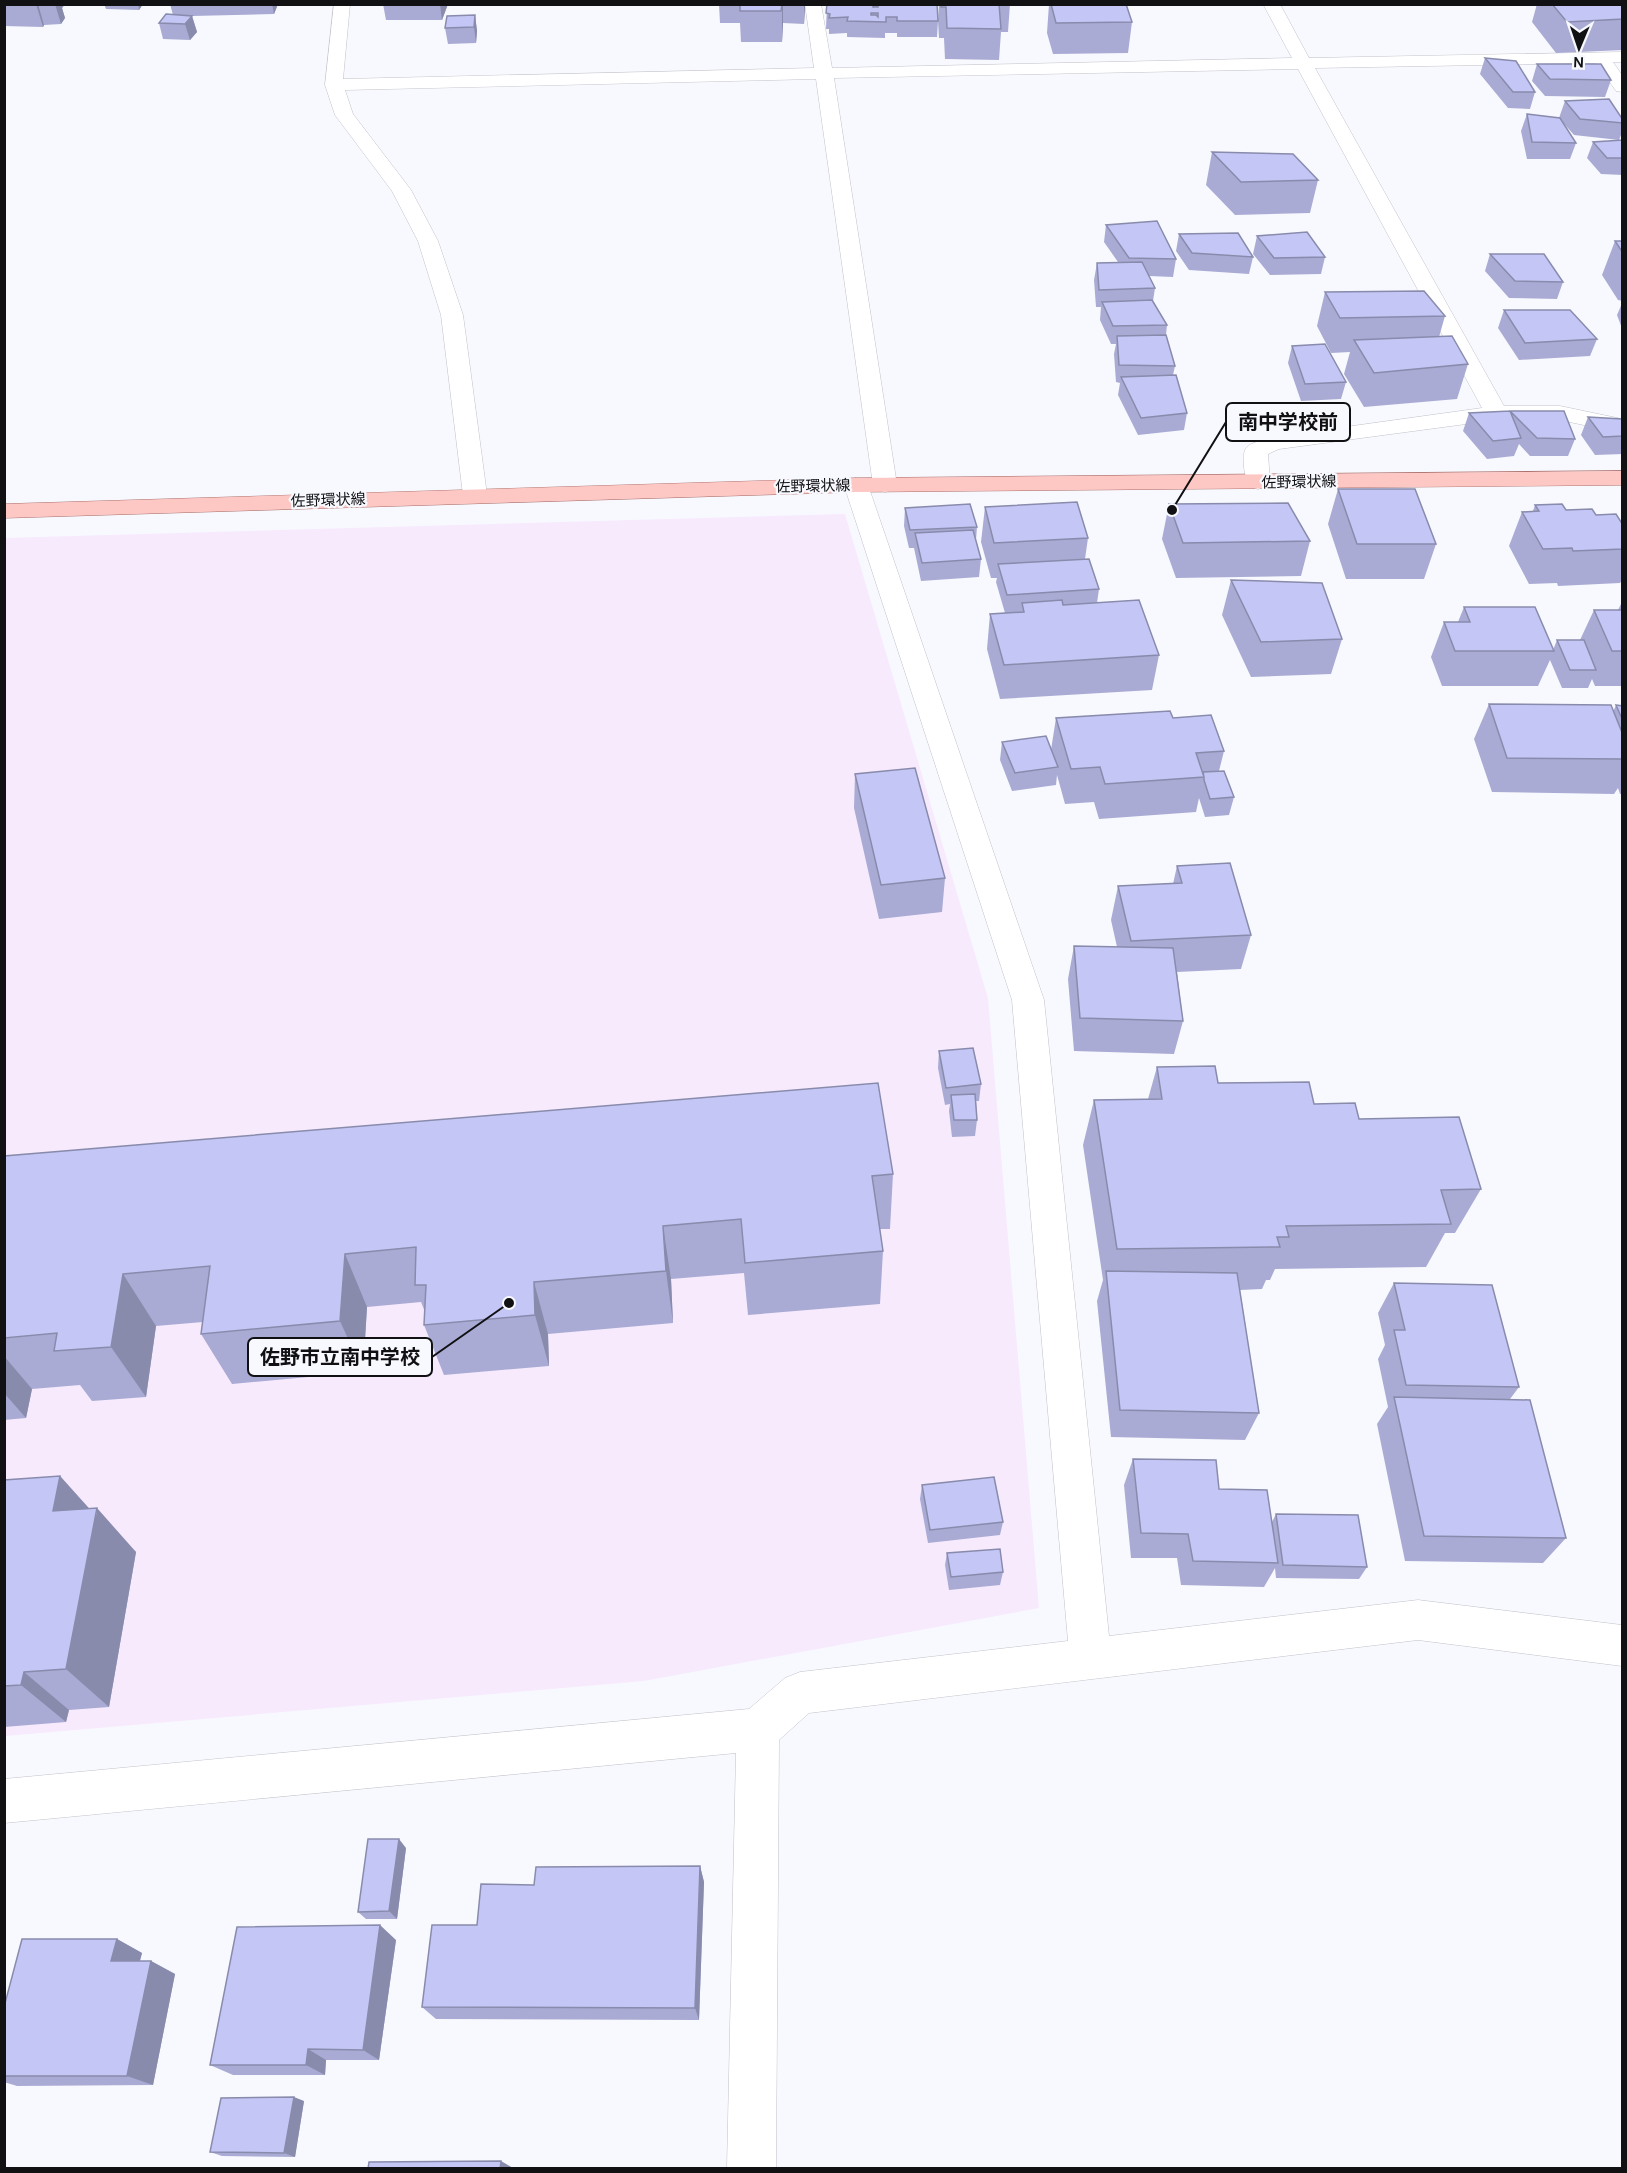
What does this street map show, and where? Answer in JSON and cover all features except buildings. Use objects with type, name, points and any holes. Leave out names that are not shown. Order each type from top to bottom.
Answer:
[{"type":"main road","name":"佐野環状線","points":[[4,511],[476,495],[870,485],[1623,478]]},
{"type":"street","points":[[342,4],[334,85],[344,115],[401,190],[428,241],[452,315],[476,495]]},
{"type":"street","points":[[813,4],[824,73],[870,485],[1028,1000],[1090,1658]]},
{"type":"street","points":[[1271,4],[1496,413]]},
{"type":"street","points":[[334,85],[1623,57]]},
{"type":"street","points":[[1601,58],[1623,87]]},
{"type":"street","points":[[1258,482],[1256,451],[1274,442],[1496,413],[1560,413],[1623,426]]},
{"type":"street","points":[[4,1801],[758,1730],[800,1693],[1418,1620],[1623,1646]]},
{"type":"street","points":[[751,2169],[758,1730]]},
{"type":"shaded area","points":[[845,514],[988,998],[1039,1608],[644,1681],[5,1736],[4,538]]},
{"type":"place","name":"南中学校前","points":[[1172,510]]},
{"type":"place","name":"佐野市立南中学校","points":[[509,1303]]}]
